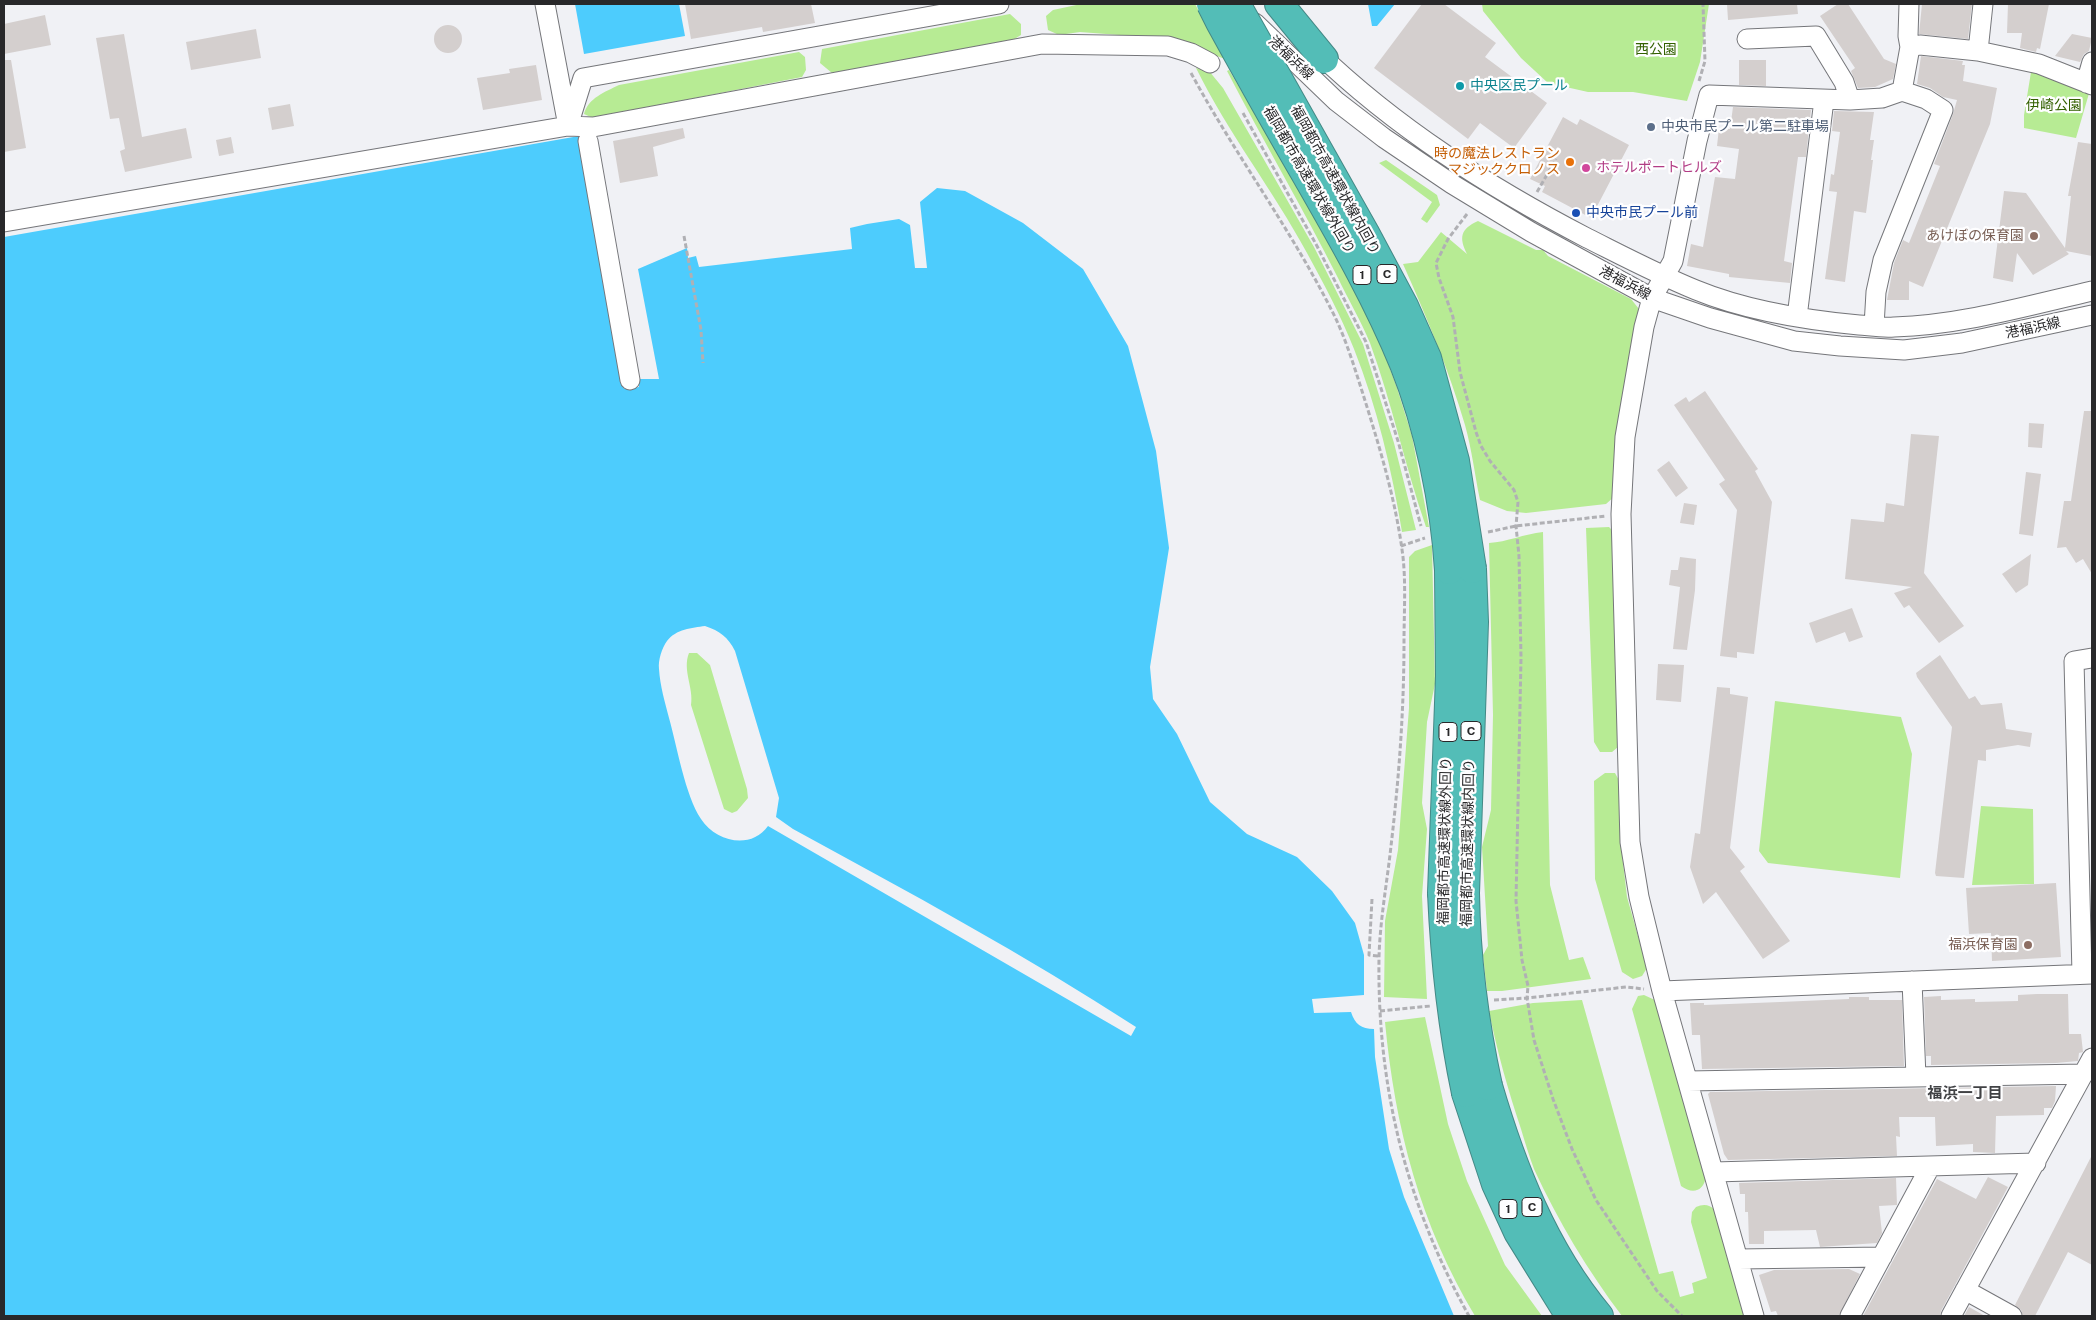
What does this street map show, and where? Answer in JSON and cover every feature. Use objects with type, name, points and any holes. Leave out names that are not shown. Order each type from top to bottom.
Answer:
[{"type":"highway","name":"福岡都市高速環状線外回り","points":[[1211,4],[1346,245],[1384,317],[1405,366],[1434,466],[1447,543],[1460,570],[1450,676],[1454,893],[1449,994],[1456,1048],[1477,1090],[1496,1184],[1515,1224],[1570,1316]]},
{"type":"highway","name":"福岡都市高速環状線内回り","points":[[1237,4],[1404,306],[1426,358],[1455,461],[1460,570]]},
{"type":"highway","points":[[1279,4],[1324,59]]},
{"type":"highway","name":"C","points":[[1477,1090],[1538,1220],[1564,1266],[1599,1316]]},
{"type":"street","points":[[545,4],[568,126]]},
{"type":"street","points":[[568,126],[583,78],[999,4]]},
{"type":"street","name":"港福浜線","points":[[1237,4],[1336,101],[1384,138],[1475,198],[1531,232],[1652,298],[1710,318],[1794,341],[1904,350],[1962,343],[2092,315]]},
{"type":"street","name":"港福浜線","points":[[1269,4],[1324,59],[1396,121],[1465,169],[1548,217],[1696,290],[1737,304],[1797,317],[1892,328],[1958,321],[2092,291]]},
{"type":"street","points":[[1902,91],[1910,47],[1908,36],[1909,4]]},
{"type":"street","points":[[1978,51],[1983,4]]},
{"type":"street","points":[[1747,39],[1816,36],[1844,82],[1850,100]]},
{"type":"street","points":[[4,222],[568,126],[593,127],[1042,44],[1168,46],[1191,53],[1210,63]]},
{"type":"street","points":[[1910,47],[1920,45],[1978,51],[2039,64],[2089,84],[2092,62]]},
{"type":"street","points":[[1754,1316],[1662,991],[1639,897],[1630,842],[1621,514],[1625,437],[1644,327],[1652,298],[1666,276],[1672,261],[1708,95],[1850,100],[1882,98],[1902,91],[1926,99],[1943,110],[1883,260],[1876,292],[1874,326]]},
{"type":"street","points":[[1797,317],[1824,100]]},
{"type":"street","points":[[588,141],[630,380]]},
{"type":"street","points":[[1662,991],[2087,974],[2074,660],[2092,658]]},
{"type":"street","points":[[1912,981],[1916,1077]]},
{"type":"street","points":[[1688,1081],[1916,1077],[2088,1066]]},
{"type":"street","points":[[1951,1316],[2088,1066]]},
{"type":"street","points":[[1714,1172],[2036,1163]]},
{"type":"street","points":[[1850,1316],[1930,1167]]},
{"type":"street","points":[[1738,1259],[1882,1257]]},
{"type":"street","points":[[1965,1290],[2012,1316]]},
{"type":"path","points":[[1703,4],[1705,61]]},
{"type":"path","points":[[1191,53],[1187,65],[1210,108],[1301,254],[1336,319],[1349,351],[1388,479],[1401,546],[1404,609],[1403,707],[1398,778],[1379,956],[1380,1012],[1385,1074],[1395,1131],[1408,1178],[1447,1277],[1468,1316]]},
{"type":"path","points":[[1240,107],[1317,246],[1366,342],[1398,441],[1423,539]]},
{"type":"path","points":[[1537,193],[1556,159]]},
{"type":"path","points":[[1468,212],[1448,238],[1436,263],[1439,278],[1453,316],[1460,372],[1476,432],[1490,461],[1514,490],[1518,502],[1516,526],[1519,556],[1521,667],[1516,901],[1522,960],[1528,986],[1527,998],[1534,1040],[1548,1083],[1582,1171],[1596,1200],[1657,1291],[1682,1316]]},
{"type":"path","points":[[684,236],[701,330],[703,363]]},
{"type":"path","points":[[1482,532],[1516,526],[1621,514]]},
{"type":"path","points":[[1401,546],[1435,537]]},
{"type":"path","points":[[1372,899],[1369,954],[1379,956]]},
{"type":"path","points":[[1488,1001],[1626,987],[1662,991]]},
{"type":"path","points":[[1380,1012],[1439,1006]]},
{"type":"green space","points":[[1081,4],[1195,4],[1225,59],[1171,39],[1080,32],[1059,35],[1048,30],[1046,16],[1053,10]]},
{"type":"green space","name":"西公園","points":[[1482,4],[1709,4],[1700,62],[1687,101],[1633,92],[1588,92],[1548,83],[1521,58],[1483,11]]},
{"type":"green space","points":[[1010,14],[1021,24],[1021,35],[1006,44],[832,73],[820,63],[822,49]]},
{"type":"green space","points":[[799,52],[805,57],[806,70],[802,77],[593,118],[584,114],[586,108],[593,100],[619,85]]},
{"type":"green space","name":"伊崎公園","points":[[2032,66],[2090,90],[2076,138],[2024,128],[2024,115]]},
{"type":"green space","points":[[1196,68],[1209,71],[1223,88],[1314,247],[1363,344],[1394,443],[1416,530],[1402,532],[1394,485],[1377,416],[1362,371],[1338,312],[1294,230],[1222,115]]},
{"type":"green space","points":[[1229,70],[1328,237],[1378,336],[1412,436],[1429,527],[1426,527],[1418,504],[1385,388],[1370,343],[1325,252],[1227,71]]},
{"type":"green space","points":[[1386,160],[1437,195],[1440,205],[1427,223],[1421,219],[1432,202],[1379,163]]},
{"type":"green space","points":[[1478,221],[1536,250],[1543,250],[1548,256],[1631,299],[1639,309],[1615,496],[1606,504],[1526,513],[1507,511],[1480,500],[1470,444],[1459,404],[1437,343],[1403,264],[1418,262],[1441,232],[1467,254],[1462,239],[1464,231]]},
{"type":"green space","points":[[1609,527],[1615,533],[1618,747],[1612,752],[1600,752],[1594,742],[1586,528]]},
{"type":"green space","points":[[1543,532],[1550,885],[1569,960],[1583,957],[1591,979],[1502,991],[1487,991],[1483,955],[1488,946],[1482,847],[1491,810],[1493,715],[1489,543]]},
{"type":"green space","points":[[1432,545],[1435,684],[1427,722],[1422,803],[1427,829],[1422,896],[1427,999],[1384,997],[1385,921],[1398,850],[1409,708],[1409,557],[1415,551]]},
{"type":"green space","points":[[689,653],[697,653],[710,665],[747,789],[748,798],[737,811],[732,813],[724,809],[691,705],[691,692],[687,672]]},
{"type":"green space","points":[[1775,701],[1901,717],[1912,754],[1900,878],[1768,863],[1759,851]]},
{"type":"green space","points":[[1605,773],[1615,773],[1621,784],[1622,854],[1627,897],[1647,968],[1642,976],[1633,979],[1622,972],[1595,879],[1594,781]]},
{"type":"green space","points":[[1981,806],[2033,809],[2034,884],[1972,885]]},
{"type":"green space","points":[[1644,995],[1657,1001],[1706,1176],[1703,1185],[1694,1191],[1681,1186],[1632,1009],[1638,996]]},
{"type":"green space","points":[[1582,1000],[1659,1274],[1673,1271],[1680,1297],[1694,1293],[1692,1283],[1707,1278],[1691,1222],[1692,1212],[1696,1207],[1704,1205],[1710,1207],[1715,1210],[1743,1310],[1743,1316],[1622,1316],[1574,1245],[1553,1208],[1532,1164],[1499,1056],[1489,1011],[1533,1003]]},
{"type":"green space","points":[[1425,1017],[1448,1124],[1467,1181],[1505,1265],[1542,1316],[1475,1316],[1439,1246],[1413,1174],[1403,1137],[1389,1061],[1385,1022]]},
{"type":"water","points":[[575,4],[679,4],[685,36],[584,54]]},
{"type":"water","points":[[1368,4],[1395,4],[1377,26],[1372,26]]},
{"type":"water","points":[[579,136],[624,389],[639,387],[639,379],[659,379],[638,269],[687,248],[688,258],[696,256],[699,267],[852,249],[850,228],[899,219],[910,225],[915,268],[927,268],[920,202],[937,188],[965,191],[1023,223],[1083,269],[1128,346],[1156,451],[1169,548],[1150,667],[1153,699],[1177,734],[1210,802],[1247,834],[1297,857],[1332,891],[1355,923],[1364,955],[1364,995],[1312,999],[1314,1013],[1351,1012],[1354,1020],[1359,1025],[1374,1029],[1375,1057],[1389,1149],[1404,1197],[1454,1316],[4,1316],[4,237]],"holes":[[[705,626],[726,638],[735,651],[779,798],[776,817],[793,829],[880,876],[1094,1000],[1136,1027],[1131,1036],[768,826],[761,834],[743,840],[724,838],[707,827],[695,809],[686,784],[660,682],[659,666],[664,647],[667,641],[675,634],[684,630]]]},
{"type":"building","points":[[685,4],[811,4],[815,23],[763,32],[762,27],[691,39]]},
{"type":"building","name":"中央区民プール","points":[[1422,4],[1444,4],[1496,43],[1485,57],[1547,103],[1514,148],[1480,123],[1468,139],[1374,68]]},
{"type":"building","points":[[1727,4],[1797,4],[1798,14],[1728,20]]},
{"type":"building","points":[[1838,4],[1848,4],[1884,59],[1896,64],[1893,79],[1875,87],[1858,88],[1851,71],[1855,68],[1820,16]]},
{"type":"building","points":[[1922,4],[1972,4],[1968,39],[1919,34]]},
{"type":"building","points":[[2008,4],[2049,4],[2040,49],[2037,48],[2036,52],[2020,48],[2022,33],[2007,33]]},
{"type":"building","points":[[45,15],[51,45],[4,54],[4,24]]},
{"type":"building","points":[[448,25],[458,29],[462,39],[458,49],[448,53],[438,49],[434,39],[438,29]]},
{"type":"building","points":[[256,29],[261,58],[191,70],[186,42]]},
{"type":"building","points":[[124,34],[142,137],[186,128],[192,158],[125,172],[120,151],[125,149],[119,118],[110,119],[96,38]]},
{"type":"building","points":[[2072,34],[2092,38],[2089,51],[2084,54],[2080,62],[2055,56]]},
{"type":"building","points":[[1921,56],[1963,61],[1962,65],[1965,65],[1963,81],[1997,88],[1990,124],[1923,287],[1909,281],[1909,300],[1887,300],[1894,263],[1903,240],[1909,243],[1940,166],[1934,164],[1957,100],[1943,97],[1930,88],[1917,84]]},
{"type":"building","points":[[4,60],[11,60],[26,148],[4,152]]},
{"type":"building","points":[[1739,60],[1766,60],[1766,86],[1739,85]]},
{"type":"building","points":[[536,65],[542,100],[483,110],[477,78],[510,73],[509,69]]},
{"type":"building","points":[[290,104],[294,126],[272,130],[268,108]]},
{"type":"building","points":[[1733,107],[1811,110],[1806,157],[1798,157],[1784,261],[1792,263],[1790,283],[1729,277],[1729,274],[1687,266],[1691,244],[1703,247],[1715,177],[1735,179],[1739,149],[1717,146],[1719,128],[1730,129]]},
{"type":"building","points":[[1834,111],[1874,112],[1870,140],[1874,140],[1871,160],[1873,160],[1866,213],[1854,211],[1845,282],[1825,279],[1837,192],[1829,191],[1831,174],[1834,175],[1840,132],[1832,131]]},
{"type":"building","name":"ホテルポートヒルズ","points":[[1563,117],[1577,125],[1580,119],[1629,145],[1591,218],[1542,192],[1545,186],[1530,179]]},
{"type":"building","points":[[683,128],[685,138],[653,147],[658,176],[620,183],[613,141]]},
{"type":"building","points":[[231,137],[234,153],[219,156],[216,140]]},
{"type":"building","points":[[2078,142],[2092,144],[2092,256],[2066,251],[2069,254],[2033,275],[2017,253],[2013,282],[1993,278],[2004,191],[2026,193],[2065,248],[2071,196],[2068,196]]},
{"type":"building","points":[[1705,391],[1758,469],[1755,471],[1772,502],[1754,654],[1737,652],[1737,658],[1720,656],[1737,510],[1719,484],[1725,480],[1674,405],[1686,397],[1689,402]]},
{"type":"building","points":[[2084,411],[2092,411],[2092,574],[2083,559],[2076,563],[2066,547],[2057,548],[2064,501],[2071,501]]},
{"type":"building","points":[[2029,423],[2044,424],[2042,448],[2028,447]]},
{"type":"building","points":[[1911,434],[1939,436],[1924,573],[1964,626],[1939,643],[1909,605],[1904,608],[1894,593],[1912,587],[1845,579],[1851,519],[1884,522],[1886,503],[1904,506]]},
{"type":"building","points":[[1669,461],[1688,488],[1676,497],[1657,470]]},
{"type":"building","points":[[2026,472],[2041,474],[2033,536],[2019,534]]},
{"type":"building","points":[[1684,503],[1697,505],[1694,525],[1680,523]]},
{"type":"building","points":[[2031,554],[2028,585],[2016,593],[2002,574]]},
{"type":"building","points":[[1680,557],[1696,559],[1695,590],[1687,650],[1673,649],[1680,587],[1669,585],[1671,570],[1678,570]]},
{"type":"building","points":[[1852,608],[1863,637],[1849,642],[1845,632],[1816,643],[1809,623]]},
{"type":"building","points":[[1940,655],[1969,699],[1975,696],[1981,705],[2002,703],[2006,729],[2032,733],[2030,747],[2018,745],[1986,750],[1986,761],[1978,760],[1964,878],[1936,876],[1935,873],[1952,727],[1916,673]]},
{"type":"building","points":[[1658,664],[1684,665],[1681,702],[1656,700]]},
{"type":"building","points":[[1717,687],[1730,688],[1730,694],[1748,697],[1730,848],[1745,867],[1740,871],[1790,941],[1763,959],[1716,892],[1703,904],[1690,867],[1695,833],[1700,834]]},
{"type":"building","points":[[2056,883],[2061,957],[1992,961],[1991,933],[1969,934],[1966,888]]},
{"type":"building","points":[[2068,994],[2069,1034],[2081,1034],[2083,1052],[2079,1053],[2078,1061],[1931,1065],[1931,1056],[1926,1056],[1924,997],[1941,996],[1941,1000],[1975,999],[1975,1002],[2018,1001],[2018,995]]},
{"type":"building","points":[[1849,997],[1869,997],[1869,1000],[1902,1000],[1904,1066],[1702,1069],[1700,1035],[1692,1035],[1690,1003],[1704,1003],[1704,1005],[1849,999]]},
{"type":"building","points":[[2056,1086],[2055,1101],[2052,1108],[2044,1108],[2044,1115],[1996,1116],[1995,1153],[1973,1152],[1973,1144],[1936,1146],[1935,1117],[1899,1117],[1900,1137],[1896,1136],[1897,1156],[1728,1160],[1724,1154],[1708,1094],[1710,1092]]},
{"type":"building","points":[[2092,1155],[2092,1265],[2068,1252],[2035,1316],[2023,1316],[2021,1310],[2015,1305]]},
{"type":"building","points":[[1988,1177],[2008,1187],[1940,1316],[1863,1316],[1937,1179],[1976,1199]]},
{"type":"building","points":[[1896,1178],[1897,1205],[1879,1206],[1882,1233],[1877,1243],[1820,1247],[1816,1230],[1764,1231],[1764,1244],[1749,1244],[1748,1212],[1745,1212],[1745,1194],[1740,1194],[1739,1183]]},
{"type":"building","points":[[1849,1269],[1860,1274],[1839,1316],[1778,1316],[1776,1311],[1771,1312],[1759,1275],[1774,1270]]},
{"type":"building","points":[[1969,1307],[1985,1316],[1964,1316]]},
{"type":"place","name":"中央区民プール","points":[[1460,86]]},
{"type":"place","name":"中央市民プール第二駐車場","points":[[1651,127]]},
{"type":"place","name":"時の魔法レストラン マジッククロノス","points":[[1570,162]]},
{"type":"place","name":"ホテルポートヒルズ","points":[[1586,168]]},
{"type":"place","name":"中央市民プール前","points":[[1576,213]]},
{"type":"place","name":"あけぼの保育園","points":[[2034,236]]},
{"type":"place","name":"福浜保育園","points":[[2028,945]]},
{"type":"district","name":"福浜一丁目","points":[[1965,1093]]}]
